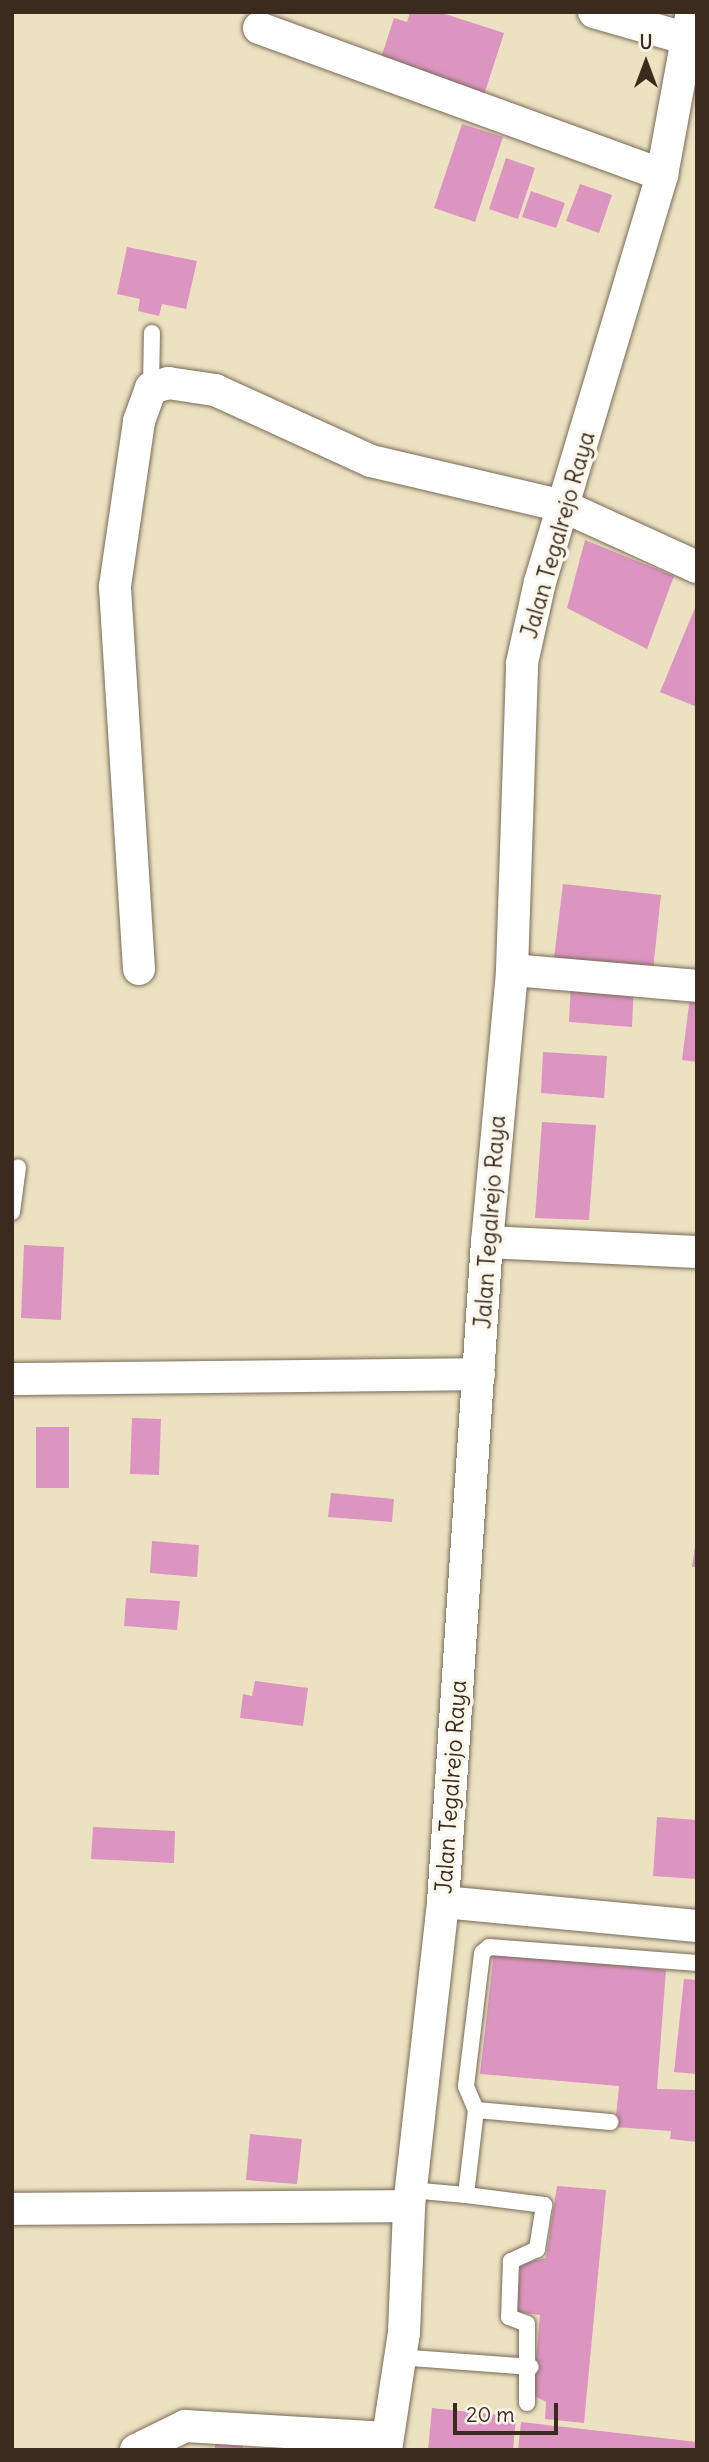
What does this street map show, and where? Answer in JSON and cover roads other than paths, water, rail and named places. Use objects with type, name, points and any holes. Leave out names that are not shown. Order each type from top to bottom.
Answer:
[{"type":"street","points":[[594,12],[690,26]]},
{"type":"street","name":"Jalan Tegalrejo Raya","points":[[386,2444],[400,2357],[410,2198],[443,1902],[487,1242],[512,970],[522,663],[564,506],[662,175],[690,26]]},
{"type":"street","points":[[259,27],[662,175]]},
{"type":"street","points":[[139,969],[116,586],[139,421],[151,388],[168,383],[215,390],[371,461],[564,506],[697,567]]},
{"type":"street","points":[[512,970],[697,986]]},
{"type":"street","points":[[487,1242],[697,1252]]},
{"type":"street","points":[[12,1379],[479,1374]]},
{"type":"street","points":[[443,1902],[697,1926]]},
{"type":"street","points":[[12,2209],[410,2198]]},
{"type":"street","points":[[136,2450],[185,2426],[386,2444]]},
{"type":"lane","points":[[151,388],[152,333]]},
{"type":"lane","points":[[12,1212],[18,1167]]},
{"type":"lane","points":[[466,2195],[476,2110],[466,2086],[482,1953],[489,1947],[697,1963]]},
{"type":"lane","points":[[476,2110],[610,2122]]},
{"type":"lane","points":[[410,2198],[466,2195],[544,2205],[537,2249],[511,2261],[509,2317],[527,2324],[531,2367],[527,2403]]},
{"type":"lane","points":[[400,2357],[531,2367]]}]
